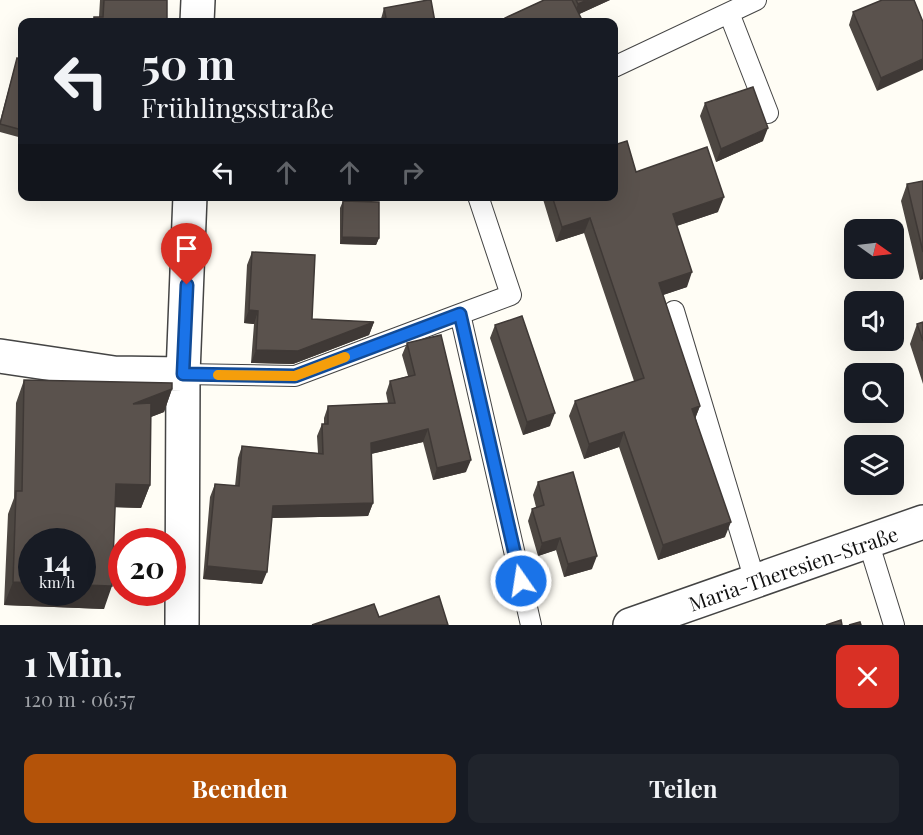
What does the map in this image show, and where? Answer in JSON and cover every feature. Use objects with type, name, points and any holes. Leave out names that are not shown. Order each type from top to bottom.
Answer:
[{"type":"street","points":[[197,18],[198,0]]},
{"type":"street","points":[[182,625],[183,374],[190,201]]},
{"type":"street","points":[[0,356],[114,373],[183,374]]},
{"type":"street","name":"Maria-Theresien-Straße","points":[[642,623],[923,522]]},
{"type":"lane","points":[[618,65],[756,0]]},
{"type":"lane","points":[[729,13],[768,113]]},
{"type":"lane","points":[[183,374],[295,376],[511,295],[480,201]]},
{"type":"lane","points":[[674,311],[755,581]]},
{"type":"lane","points":[[460,314],[531,625]]},
{"type":"lane","points":[[868,541],[894,625]]},
{"type":"building","points":[[104,0],[167,0],[167,18],[94,18],[103,17]]},
{"type":"building","points":[[431,0],[434,18],[386,18],[384,8]]},
{"type":"building","points":[[544,0],[572,0],[581,18],[505,18]]},
{"type":"building","points":[[882,0],[914,0],[923,22],[923,59],[881,78],[853,12]]},
{"type":"building","points":[[17,58],[18,129],[0,124]]},
{"type":"building","points":[[753,87],[768,128],[721,149],[705,103]]},
{"type":"building","points":[[627,141],[636,172],[707,147],[724,197],[673,214],[692,272],[659,283],[700,406],[692,409],[731,522],[663,545],[624,432],[589,444],[575,401],[644,378],[590,218],[562,227],[554,201],[618,201],[618,144]]},
{"type":"building","points":[[923,181],[923,252],[907,184]]},
{"type":"building","points":[[343,201],[379,202],[379,238],[342,237]]},
{"type":"building","points":[[252,252],[315,255],[312,319],[374,322],[298,351],[256,350],[258,311],[249,310]]},
{"type":"building","points":[[522,316],[555,413],[527,422],[495,325]]},
{"type":"building","points":[[923,322],[923,341],[917,324]]},
{"type":"building","points":[[441,335],[471,460],[437,468],[428,429],[371,443],[373,503],[273,506],[267,572],[207,566],[215,484],[239,486],[242,446],[323,454],[322,424],[328,424],[328,406],[395,403],[390,381],[415,375],[407,343]]},
{"type":"building","points":[[24,380],[172,383],[172,389],[133,404],[151,403],[150,485],[116,484],[114,528],[108,528],[108,586],[96,585],[96,528],[18,528],[18,582],[13,582],[16,491],[22,491]]},
{"type":"building","points":[[573,472],[597,556],[568,564],[560,538],[542,543],[532,509],[544,505],[538,482]]},
{"type":"building","points":[[439,596],[448,625],[312,625],[374,604],[379,617]]},
{"type":"building","points":[[841,620],[842,625],[826,625]]},
{"type":"slow traffic","points":[[218,375],[295,376],[345,357]]},
{"type":"route","points":[[187,285],[183,374],[295,376],[460,314],[521,581]]}]
